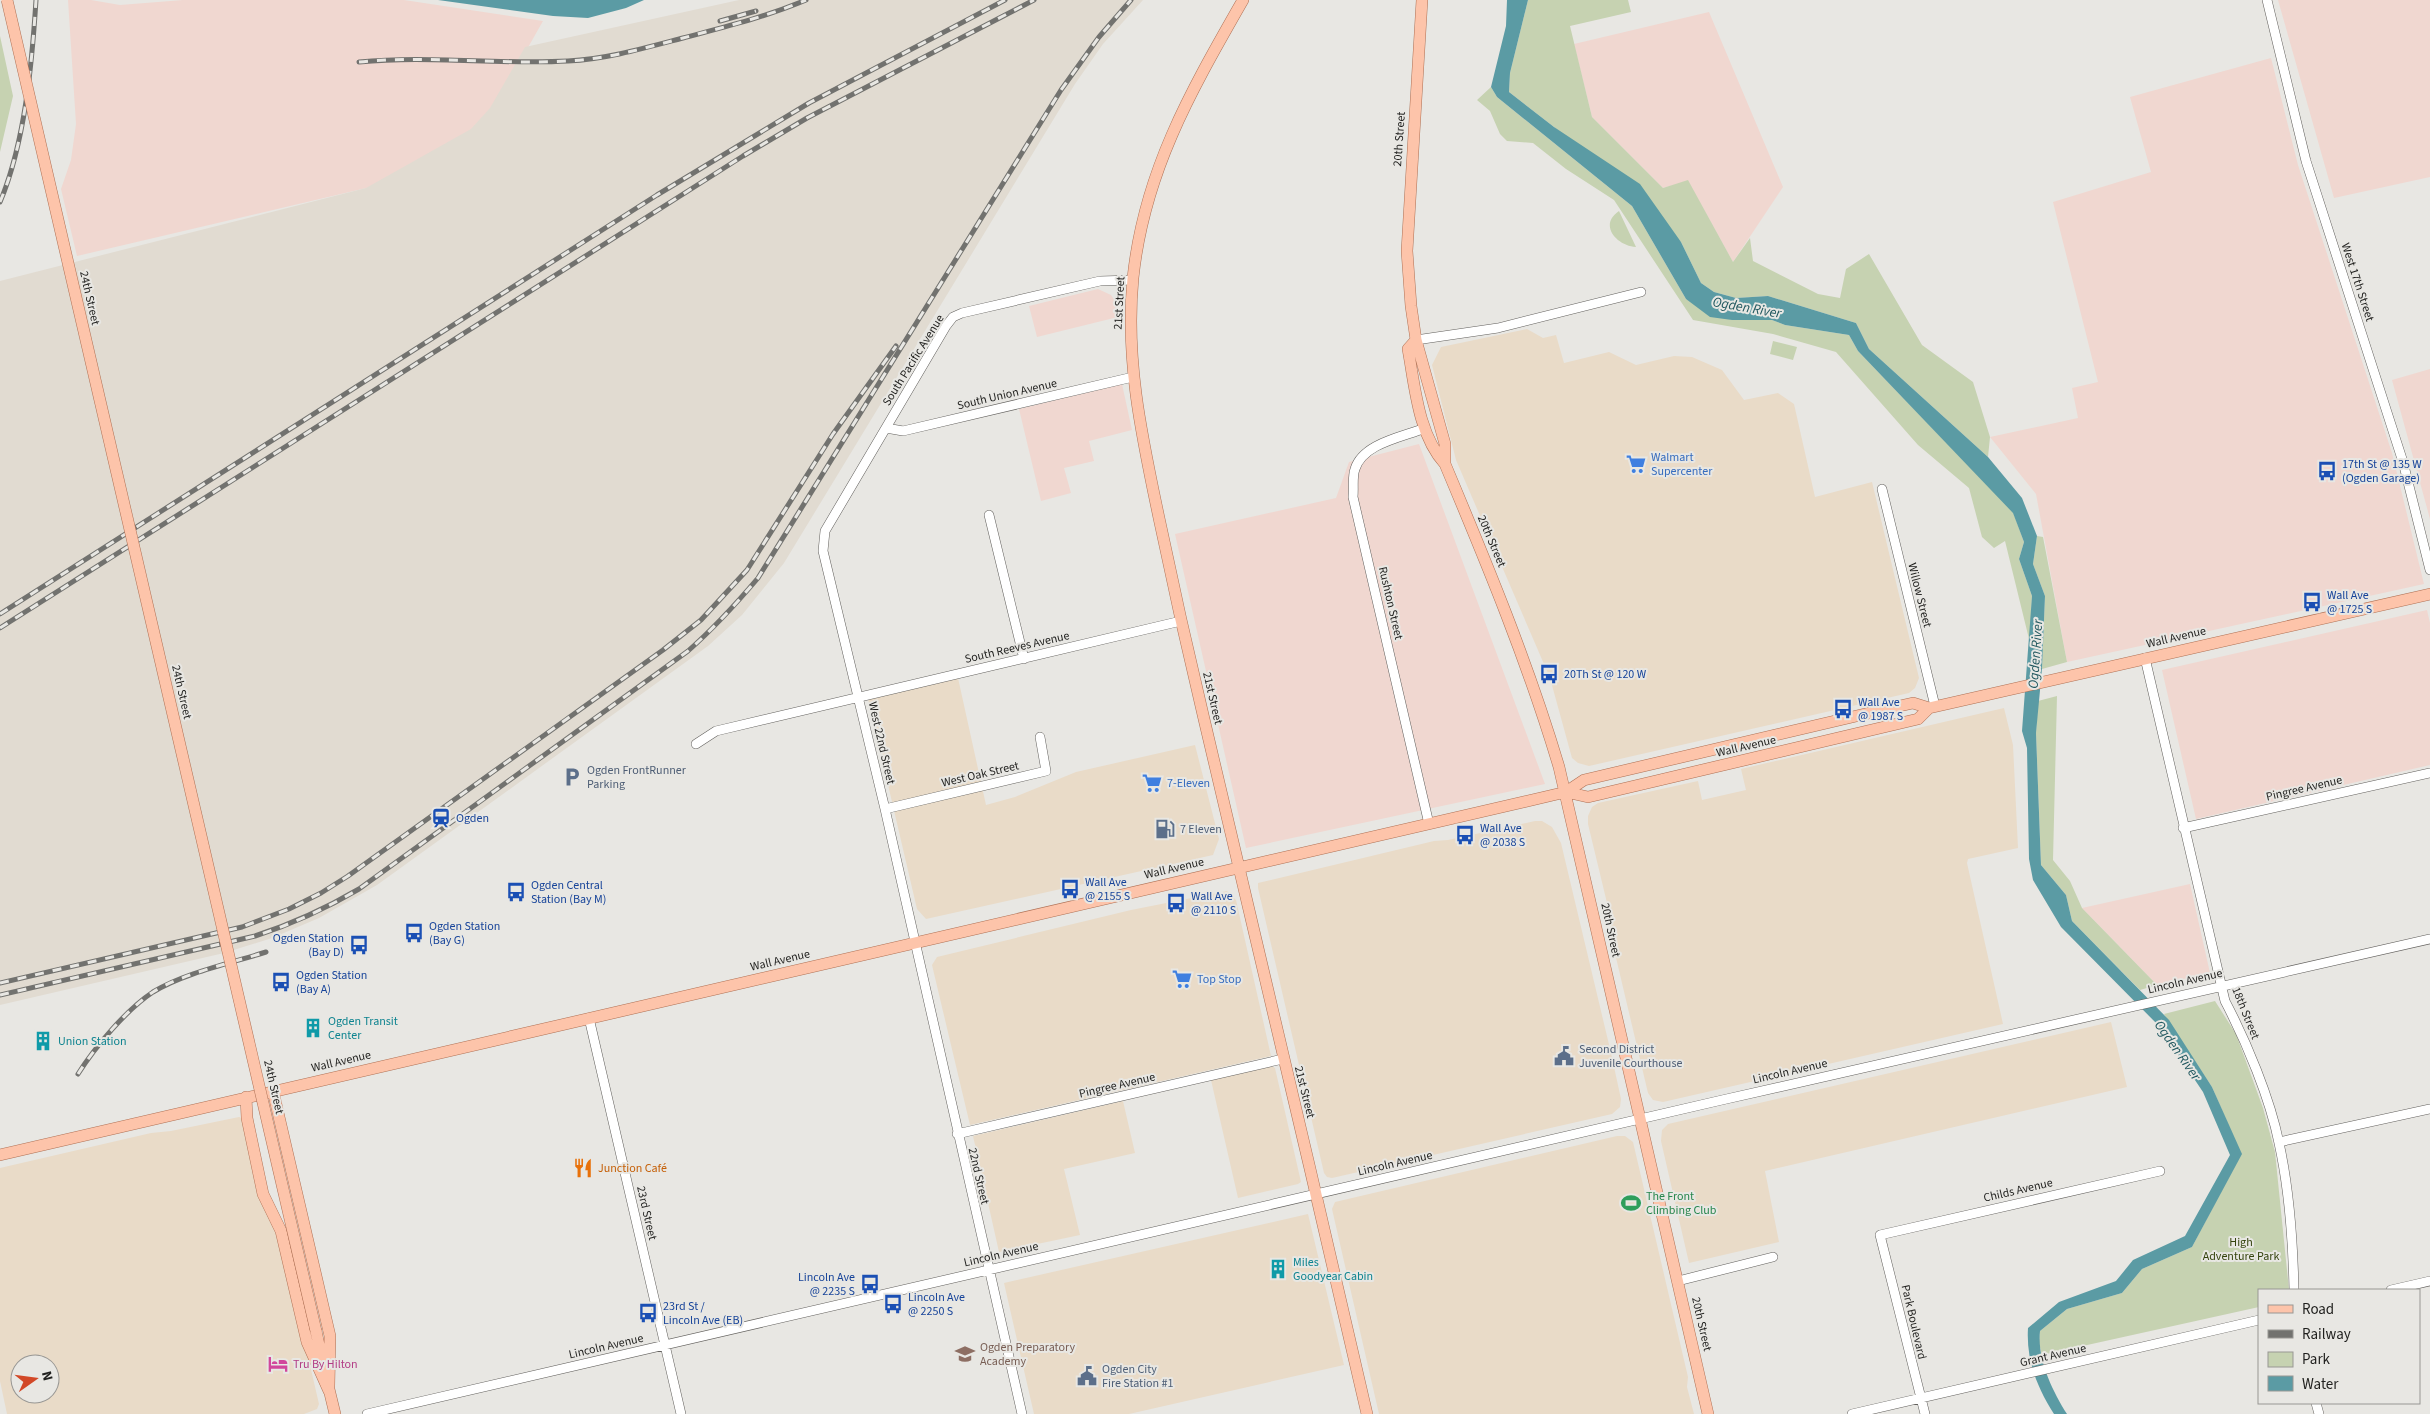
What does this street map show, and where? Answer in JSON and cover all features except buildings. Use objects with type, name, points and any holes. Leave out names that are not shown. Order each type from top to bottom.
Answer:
[{"type":"main road","name":"24th Street","points":[[7,0],[335,1414]]},
{"type":"main road","name":"21st Street","points":[[1243,0],[1190,95],[1162,156],[1146,204],[1138,238],[1133,280],[1131,329],[1133,377],[1138,417],[1181,621],[1367,1414]]},
{"type":"main road","name":"20th Street","points":[[1422,0],[1408,199],[1407,251],[1411,306],[1416,340],[1445,444],[1445,464]]},
{"type":"main road","name":"20th Street","points":[[1416,340],[1408,348],[1424,428],[1434,452],[1445,464],[1521,652],[1566,792],[1708,1414]]},
{"type":"main road","name":"Wall Avenue","points":[[0,1155],[1566,792],[1584,780],[1882,710],[1913,704],[1932,707],[2430,594]]},
{"type":"main road","name":"Wall Avenue","points":[[1566,792],[1588,797],[1918,720],[1932,707]]},
{"type":"main road","name":"24th Street","points":[[273,1091],[330,1336],[329,1391]]},
{"type":"main road","name":"24th Street","points":[[246,1097],[247,1118],[263,1194],[282,1231],[307,1342],[329,1391]]},
{"type":"street","name":"West 17th Street","points":[[2267,0],[2306,161],[2403,462],[2430,570]]},
{"type":"street","name":"South Pacific Avenue","points":[[823,551],[825,531],[953,317],[962,313],[1100,281],[1133,280]]},
{"type":"street","points":[[1416,340],[1498,328],[1641,292]]},
{"type":"street","name":"South Union Avenue","points":[[886,428],[903,431],[1133,377]]},
{"type":"street","name":"Rushton Street","points":[[1424,428],[1380,445],[1365,454],[1355,467],[1353,497],[1429,824]]},
{"type":"street","name":"Willow Street","points":[[1882,489],[1932,707]]},
{"type":"street","points":[[989,515],[1024,659]]},
{"type":"street","name":"West 22nd Street","points":[[823,551],[915,942]]},
{"type":"street","name":"South Reeves Avenue","points":[[696,744],[716,731],[1181,621]]},
{"type":"street","name":"18th Street","points":[[2145,658],[2225,1000],[2241,1031],[2279,1142],[2285,1179],[2294,1289]]},
{"type":"street","name":"West Oak Street","points":[[884,808],[1046,771],[1040,737]]},
{"type":"street","name":"Pingree Avenue","points":[[2184,828],[2430,773]]},
{"type":"street","name":"Lincoln Avenue","points":[[367,1414],[2130,1006],[2430,940]]},
{"type":"street","name":"22nd Street","points":[[915,942],[1022,1414]]},
{"type":"street","name":"23rd Street","points":[[589,1018],[681,1414]]},
{"type":"street","name":"Pingree Avenue","points":[[957,1134],[1283,1059]]},
{"type":"street","points":[[2279,1142],[2430,1109]]},
{"type":"street","name":"Childs Avenue","points":[[1880,1235],[2160,1170]]},
{"type":"street","name":"Park Boulevard","points":[[1880,1235],[1919,1399],[1925,1414]]},
{"type":"street","points":[[1678,1281],[1773,1257]]},
{"type":"street","points":[[2396,1289],[2430,1282]]},
{"type":"street","name":"Grant Avenue","points":[[1852,1414],[2258,1320]]},
{"type":"shaded area","points":[[68,0],[91,0],[120,5],[183,0],[404,0],[543,21],[496,104],[471,132],[379,185],[77,256],[61,189],[71,160],[76,124]]},
{"type":"shaded area","points":[[739,0],[1143,0],[1103,44],[1075,84],[784,563],[742,615],[708,646],[377,885],[319,918],[272,938],[224,953],[0,1005],[0,281],[366,188],[471,129],[490,108],[525,47]]},
{"type":"shaded area","points":[[2278,0],[2430,0],[2430,177],[2334,198]]},
{"type":"shaded area","points":[[1709,12],[1783,187],[1733,262],[1688,181],[1663,188],[1592,117],[1574,44]]},
{"type":"shaded area","points":[[2271,58],[2298,165],[2392,453],[2424,584],[2067,662],[2036,494],[1990,437],[2078,418],[2072,388],[2098,382],[2053,202],[2151,172],[2130,97]]},
{"type":"shaded area","points":[[1098,289],[1111,295],[1119,307],[1118,317],[1037,337],[1029,306]]},
{"type":"shaded area","points":[[1527,329],[1543,338],[1556,335],[1564,363],[1609,352],[1636,365],[1674,356],[1692,357],[1722,370],[1744,400],[1778,393],[1794,404],[1815,497],[1872,482],[1919,678],[1915,688],[1909,693],[1589,766],[1578,763],[1572,758],[1550,678],[1456,460],[1432,365],[1441,347]]},
{"type":"shaded area","points":[[2430,369],[2430,519],[2392,380]]},
{"type":"shaded area","points":[[1122,384],[1132,430],[1089,441],[1094,461],[1064,468],[1071,493],[1041,501],[1019,409]]},
{"type":"shaded area","points":[[1419,444],[1545,784],[1246,848],[1175,534],[1336,498],[1349,462]]},
{"type":"shaded area","points":[[2427,610],[2430,623],[2430,765],[2196,819],[2162,670]]},
{"type":"shaded area","points":[[958,678],[986,805],[1015,797],[1076,772],[1195,745],[1219,839],[1213,855],[926,919],[917,909],[868,699]]},
{"type":"shaded area","points":[[2004,708],[2013,745],[2018,848],[1968,859],[1967,863],[2003,1024],[1663,1102],[1653,1100],[1648,1093],[1613,945],[1607,903],[1588,824],[1588,816],[1592,807],[1598,803],[1698,781],[1702,800],[1746,790],[1741,769]]},
{"type":"shaded area","points":[[1542,821],[1552,827],[1561,843],[1611,1053],[1621,1099],[1620,1107],[1612,1114],[1332,1178],[1327,1177],[1324,1173],[1258,883],[1434,841],[1448,840]]},
{"type":"shaded area","points":[[2190,884],[2210,973],[2157,985],[2082,908]]},
{"type":"shaded area","points":[[1227,891],[1236,900],[1271,1056],[970,1125],[932,965],[937,957],[1131,910]]},
{"type":"shaded area","points":[[2111,1022],[2127,1087],[1765,1171],[1779,1242],[1689,1263],[1661,1141],[1662,1130],[1668,1124]]},
{"type":"shaded area","points":[[1272,1066],[1275,1068],[1301,1182],[1238,1198],[1211,1080]]},
{"type":"shaded area","points":[[1123,1101],[1135,1153],[1064,1169],[1080,1235],[999,1252],[973,1136]]},
{"type":"shaded area","points":[[239,1117],[243,1118],[281,1240],[319,1404],[317,1409],[304,1414],[7,1414],[0,1381],[0,1168],[151,1133],[171,1131]]},
{"type":"shaded area","points":[[1617,1136],[1625,1136],[1633,1142],[1688,1377],[1687,1387],[1694,1414],[1379,1414],[1332,1209],[1335,1202]]},
{"type":"shaded area","points":[[1308,1214],[1344,1365],[1129,1414],[1034,1414],[1004,1283]]},
{"type":"green space","points":[[1528,0],[1628,0],[1631,12],[1570,26],[1592,117],[1663,188],[1688,180],[1733,262],[1750,238],[1753,261],[1818,294],[1840,298],[1846,269],[1869,254],[1922,345],[1973,382],[1990,437],[1988,457],[1869,349],[1856,323],[1768,296],[1736,298],[1714,292],[1701,283],[1681,242],[1554,127],[1509,92],[1510,73]]},
{"type":"green space","points":[[0,36],[13,96],[0,152]]},
{"type":"green space","points":[[1491,87],[1497,97],[1632,206],[1686,299],[1732,320],[1772,320],[1785,325],[1849,335],[1858,351],[2013,512],[2024,542],[2019,559],[2032,596],[2030,643],[2005,541],[1994,548],[1982,537],[1969,488],[1918,445],[1836,352],[1773,334],[1693,320],[1614,200],[1566,169],[1533,143],[1507,141],[1500,134],[1490,111],[1477,100]]},
{"type":"green space","points":[[1619,211],[1636,247],[1622,243],[1612,234],[1610,222]]},
{"type":"green space","points":[[1773,341],[1797,347],[1793,360],[1770,354]]},
{"type":"green space","points":[[2037,536],[2043,537],[2067,662],[2042,669],[2045,596],[2033,564]]},
{"type":"green space","points":[[2057,696],[2053,860],[2070,881],[2082,908],[2157,985],[2140,990],[2072,921],[2066,895],[2041,865],[2036,733],[2038,701]]},
{"type":"green space","name":"High Adventure Park","points":[[2215,1001],[2236,1034],[2263,1108],[2275,1152],[2289,1289],[2258,1289],[2258,1307],[2042,1355],[2039,1343],[2040,1331],[2067,1309],[2122,1293],[2142,1269],[2192,1247],[2241,1154],[2212,1087],[2164,1014]]},
{"type":"water","points":[[438,0],[644,0],[626,8],[588,18],[553,16]]},
{"type":"water","name":"Ogden River","points":[[1507,0],[1528,0],[1510,73],[1509,92],[1554,127],[1640,184],[1681,242],[1701,283],[1714,292],[1736,298],[1768,296],[1856,323],[1869,349],[1988,457],[2022,498],[2037,536],[2033,564],[2045,596],[2042,669],[2036,733],[2041,865],[2066,895],[2072,921],[2169,1020],[2212,1087],[2242,1154],[2192,1247],[2142,1269],[2122,1293],[2067,1309],[2040,1331],[2043,1363],[2056,1395],[2067,1414],[2054,1414],[2042,1394],[2031,1362],[2028,1328],[2059,1302],[2116,1281],[2133,1260],[2185,1236],[2230,1155],[2203,1092],[2158,1025],[2061,927],[2033,880],[2029,859],[2027,748],[2022,731],[2032,596],[2019,559],[2024,542],[2013,513],[1858,351],[1849,335],[1785,325],[1772,320],[1732,320],[1710,317],[1686,299],[1632,206],[1497,97],[1491,87],[1506,26]]},
{"type":"railway","points":[[0,202],[16,154],[26,102],[36,0]]},
{"type":"railway","points":[[359,62],[411,59],[542,62],[597,58],[729,26],[776,12],[806,0]]},
{"type":"railway","points":[[0,614],[657,195],[809,103],[1005,0]]},
{"type":"railway","points":[[0,628],[743,156],[807,118],[1034,0]]},
{"type":"railway","points":[[0,995],[255,936],[295,921],[334,903],[359,889],[688,651],[707,634],[758,578],[1061,90],[1099,37],[1131,0]]},
{"type":"railway","points":[[720,21],[756,11]]},
{"type":"railway","points":[[0,983],[242,927],[289,909],[321,893],[348,876],[663,650],[701,620],[747,570],[833,434],[896,346]]},
{"type":"railway","points":[[78,1074],[93,1052],[112,1030],[132,1009],[153,992],[193,974],[266,952]]},
{"type":"place","name":"Walmart Supercenter","points":[[1636,464]]},
{"type":"place","name":"17th St @ 135 W (Ogden Garage)","points":[[2327,471]]},
{"type":"place","name":"Wall Ave @ 1725 S","points":[[2312,602]]},
{"type":"place","name":"20Th St @ 120 W","points":[[1549,674]]},
{"type":"place","name":"Wall Ave @ 1987 S","points":[[1843,709]]},
{"type":"place","name":"Ogden FrontRunner Parking","points":[[572,777]]},
{"type":"place","name":"7-Eleven","points":[[1152,783]]},
{"type":"place","name":"Ogden","points":[[441,818]]},
{"type":"place","name":"7 Eleven","points":[[1165,829]]},
{"type":"place","name":"Wall Ave @ 2038 S","points":[[1465,835]]},
{"type":"place","name":"Wall Ave @ 2155 S","points":[[1070,889]]},
{"type":"place","name":"Ogden Central Station (Bay M)","points":[[516,892]]},
{"type":"place","name":"Wall Ave @ 2110 S","points":[[1176,903]]},
{"type":"place","name":"Ogden Station (Bay G)","points":[[414,933]]},
{"type":"place","name":"Ogden Station (Bay D)","points":[[359,945]]},
{"type":"place","name":"Top Stop","points":[[1182,979]]},
{"type":"place","name":"Ogden Station (Bay A)","points":[[281,982]]},
{"type":"place","name":"Ogden Transit Center","points":[[313,1028]]},
{"type":"place","name":"Union Station","points":[[43,1041]]},
{"type":"place","name":"Second District Juvenile Courthouse","points":[[1564,1056]]},
{"type":"place","name":"Junction Café","points":[[583,1168]]},
{"type":"place","name":"The Front Climbing Club","points":[[1631,1203]]},
{"type":"place","name":"Miles Goodyear Cabin","points":[[1278,1269]]},
{"type":"place","name":"Lincoln Ave @ 2235 S","points":[[870,1284]]},
{"type":"place","name":"Lincoln Ave @ 2250 S","points":[[893,1304]]},
{"type":"place","name":"23rd St / Lincoln Ave (EB)","points":[[648,1313]]},
{"type":"place","name":"Ogden Preparatory Academy","points":[[965,1354]]},
{"type":"place","name":"Tru By Hilton","points":[[278,1364]]},
{"type":"place","name":"Ogden City Fire Station #1","points":[[1087,1376]]}]
